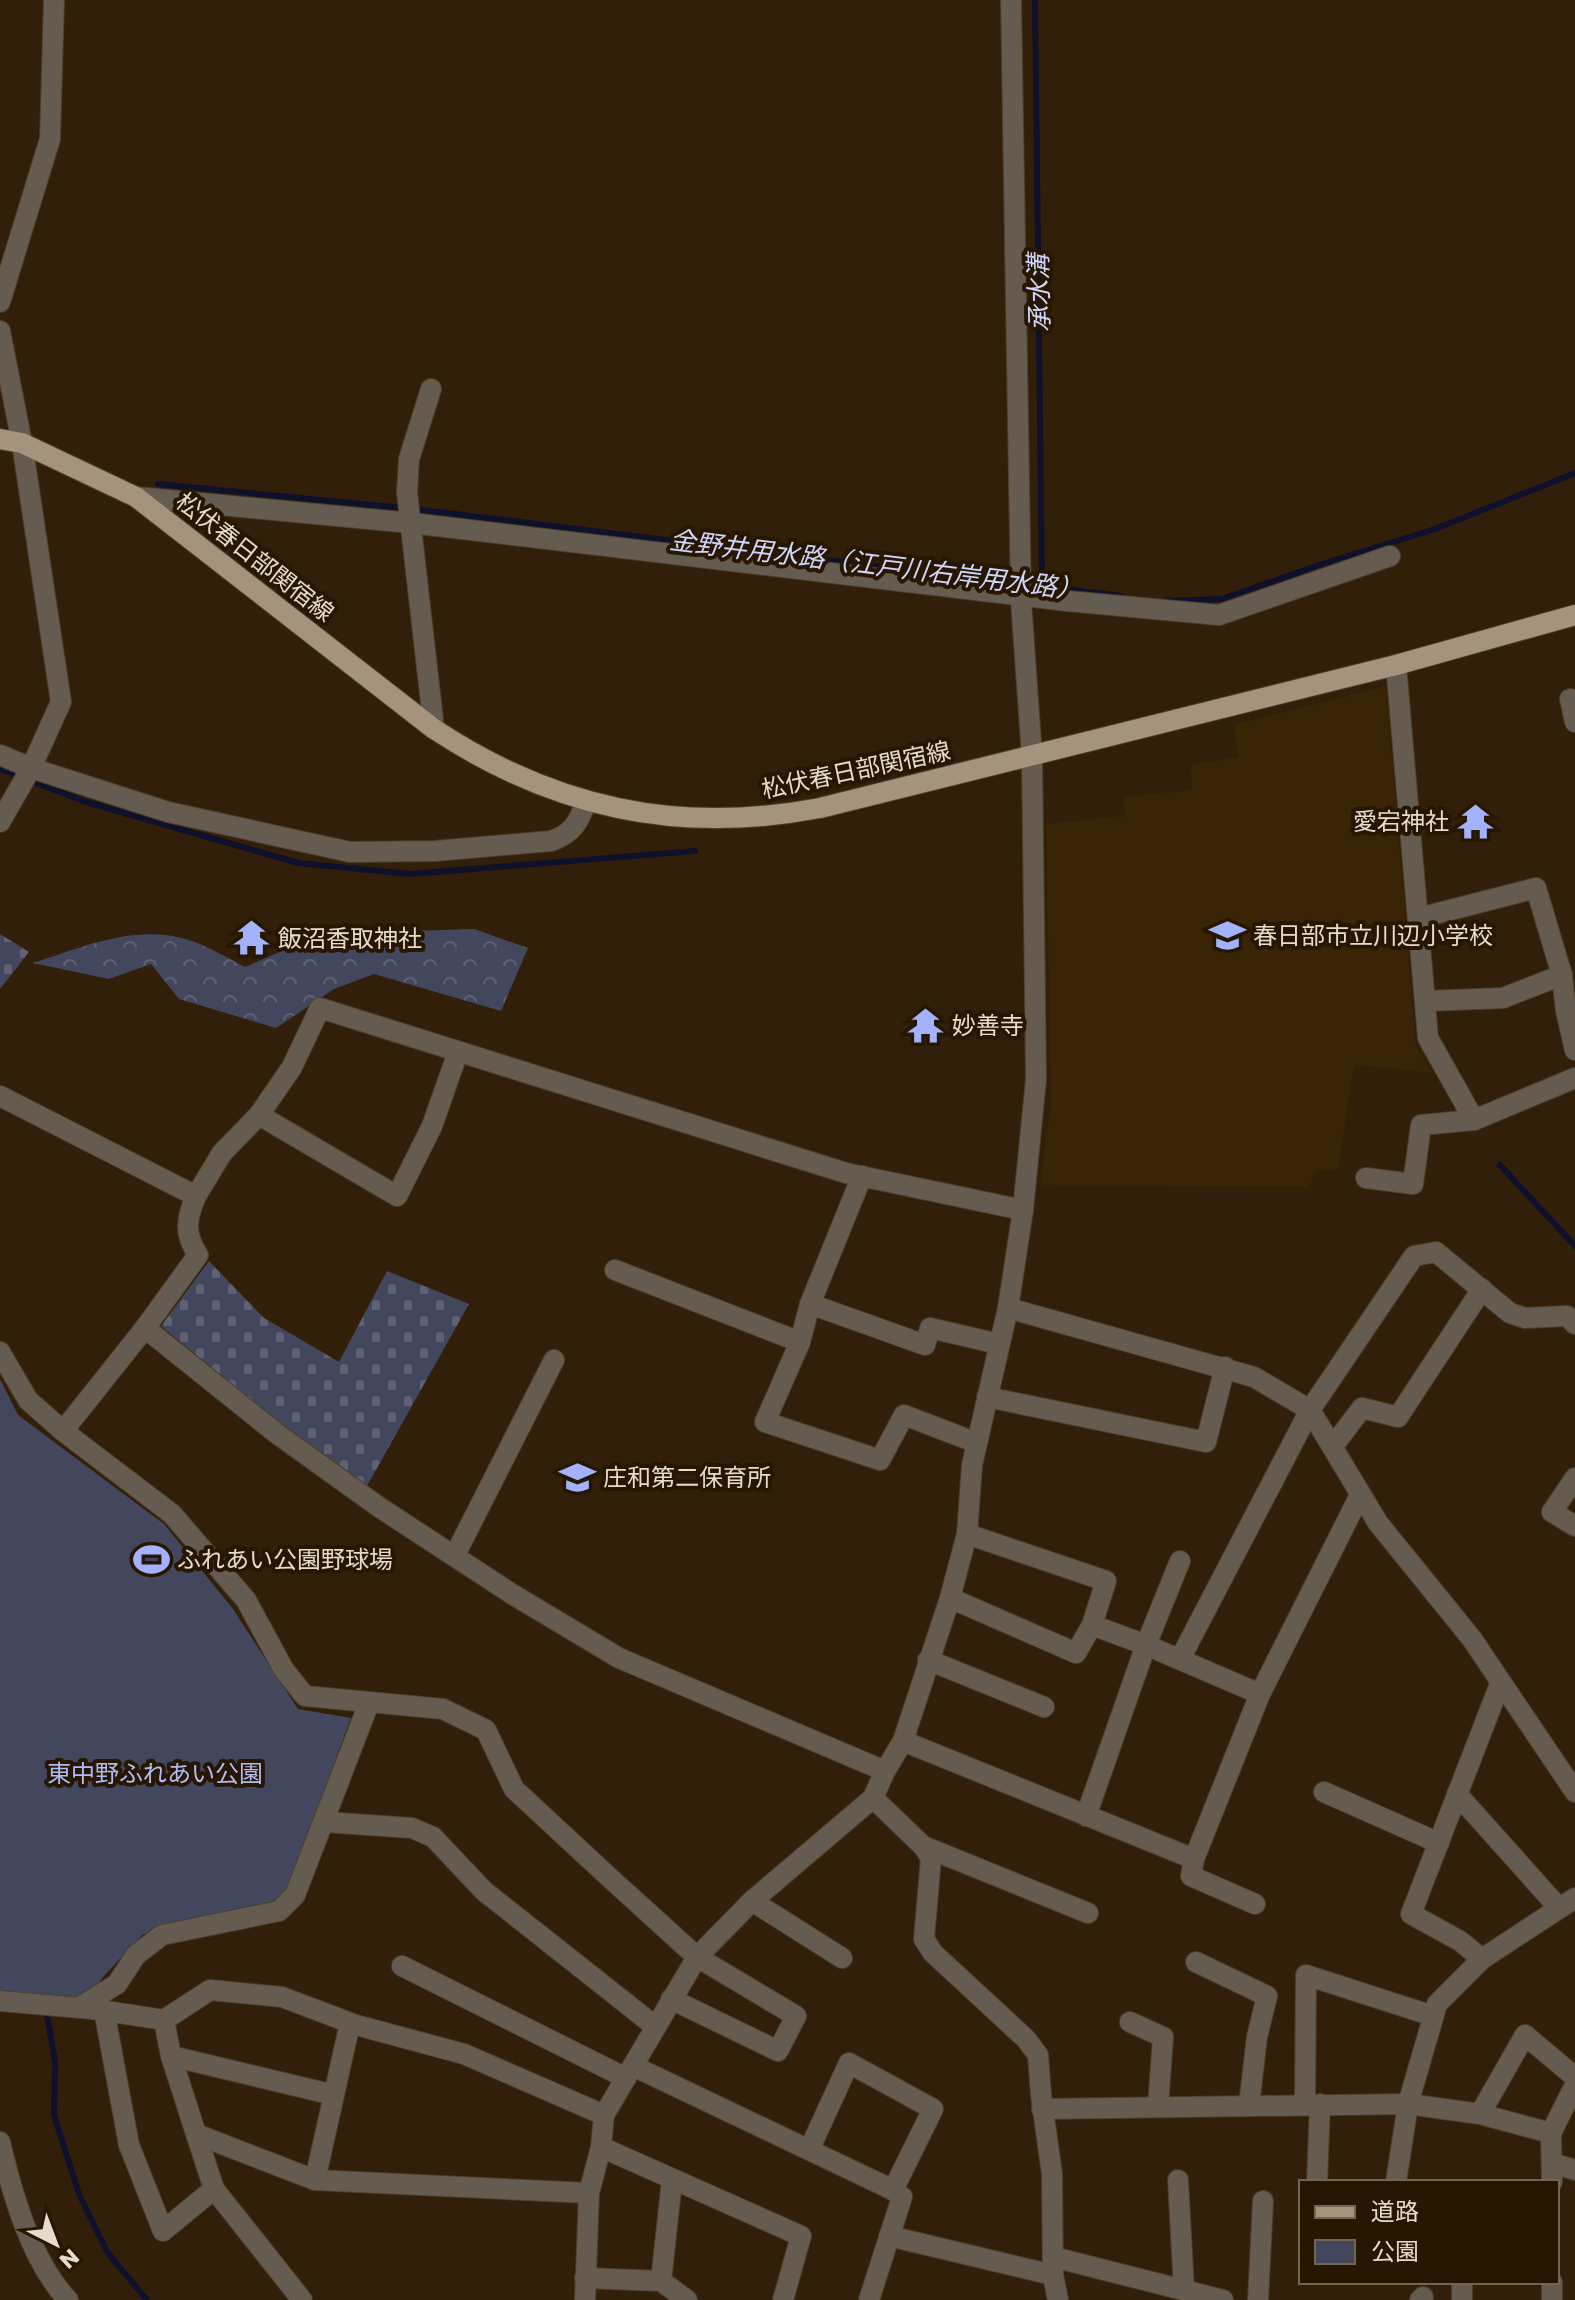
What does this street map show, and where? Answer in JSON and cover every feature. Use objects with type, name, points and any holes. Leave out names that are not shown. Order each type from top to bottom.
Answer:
[{"type":"main road","name":"松伏春日部関宿線","points":[[0,439],[22,443],[136,497],[434,729],[474,755],[516,776],[586,802],[668,817],[719,820],[774,817],[884,794],[1396,665],[1575,615]]},
{"type":"street","points":[[0,302],[50,139],[54,0]]},
{"type":"street","points":[[585,2300],[589,2193],[601,2147],[604,2115],[697,1957],[752,1901],[873,1798],[903,1741],[950,1598],[967,1534],[972,1465],[1008,1308],[1023,1210],[1036,1079],[1032,756],[1021,594],[1011,0]]},
{"type":"street","points":[[0,331],[22,443],[61,702],[31,768],[0,822]]},
{"type":"street","points":[[431,389],[409,459],[407,492],[434,729]]},
{"type":"street","points":[[136,497],[411,523],[1219,615],[1390,556]]},
{"type":"street","points":[[1396,665],[1428,1038],[1474,1120]]},
{"type":"street","points":[[1570,699],[1575,722]]},
{"type":"street","points":[[0,755],[168,812],[350,852],[435,851],[551,841],[567,836],[579,820],[586,802]]},
{"type":"street","points":[[1419,918],[1536,888],[1562,975],[1575,1050]]},
{"type":"street","points":[[1426,1001],[1503,998],[1562,975]]},
{"type":"street","points":[[63,1431],[198,1255],[188,1240],[187,1216],[196,1196],[222,1153],[259,1115],[292,1067],[320,1008],[862,1176],[1023,1210]]},
{"type":"street","points":[[259,1115],[397,1196],[432,1126],[458,1052]]},
{"type":"street","points":[[1366,1178],[1413,1184],[1421,1125],[1474,1120],[1575,1078]]},
{"type":"street","points":[[0,1096],[196,1196]]},
{"type":"street","points":[[862,1176],[810,1304],[800,1342],[765,1422],[880,1460],[904,1415],[977,1443]]},
{"type":"street","points":[[1180,1659],[1310,1410],[1414,1256],[1436,1252],[1510,1313],[1525,1318],[1567,1316],[1575,1324]]},
{"type":"street","points":[[615,1270],[800,1342]]},
{"type":"street","points":[[1333,1446],[1362,1408],[1398,1417],[1482,1289]]},
{"type":"street","points":[[810,1304],[925,1345],[930,1328],[999,1344]]},
{"type":"street","points":[[1008,1308],[1225,1367],[1254,1377],[1310,1410],[1378,1523],[1472,1639],[1575,1792]]},
{"type":"street","points":[[145,1328],[276,1433],[379,1507],[512,1594],[619,1658],[885,1771]]},
{"type":"street","points":[[0,1352],[28,1400],[63,1431],[172,1514],[246,1600],[284,1670],[305,1696],[443,1709],[486,1730],[514,1789],[697,1957],[796,2016],[778,2051],[671,1999]]},
{"type":"street","points":[[455,1555],[554,1360]]},
{"type":"street","points":[[987,1397],[1206,1442],[1225,1367]]},
{"type":"street","points":[[1575,1478],[1552,1512],[1575,1526]]},
{"type":"street","points":[[1255,1904],[1191,1876],[1194,1859],[1260,1694],[1360,1495]]},
{"type":"street","points":[[950,1598],[1076,1653],[1092,1625],[1106,1581],[967,1534]]},
{"type":"street","points":[[1086,1816],[1146,1645],[1180,1561]]},
{"type":"street","points":[[1092,1625],[1260,1694]]},
{"type":"street","points":[[928,1660],[1044,1707]]},
{"type":"street","points":[[1482,1959],[1460,1941],[1411,1914],[1500,1684]]},
{"type":"street","points":[[80,2007],[117,1984],[136,1955],[162,1935],[279,1911],[295,1895],[369,1703]]},
{"type":"street","points":[[903,1741],[1194,1859]]},
{"type":"street","points":[[1324,1792],[1439,1843]]},
{"type":"street","points":[[1396,2180],[1408,2104],[1437,2004],[1482,1959],[1567,1903],[1457,1794]]},
{"type":"street","points":[[873,1798],[923,1846],[931,1858],[924,1939],[933,1953],[1026,2039],[1038,2055],[1052,2174],[1053,2266],[1058,2300]]},
{"type":"street","points":[[325,1822],[412,1828],[433,1837],[484,1891],[656,2027]]},
{"type":"street","points":[[923,1846],[1088,1913]]},
{"type":"street","points":[[752,1901],[842,1958]]},
{"type":"street","points":[[1196,1962],[1267,1996],[1257,2037],[1249,2105]]},
{"type":"street","points":[[402,1966],[893,2190],[902,2197],[869,2300]]},
{"type":"street","points":[[1317,2180],[1306,1975],[1433,2016]]},
{"type":"street","points":[[0,2001],[80,2007],[164,2020],[210,1990],[282,1997],[350,2023],[464,2054],[604,2115]]},
{"type":"street","points":[[104,2010],[129,2145],[163,2231],[214,2189]]},
{"type":"street","points":[[164,2020],[171,2056],[214,2189],[302,2300]]},
{"type":"street","points":[[1130,2022],[1163,2037],[1158,2107]]},
{"type":"street","points":[[315,2180],[350,2023]]},
{"type":"street","points":[[1480,2114],[1525,2035],[1575,2077]]},
{"type":"street","points":[[171,2056],[334,2095]]},
{"type":"street","points":[[809,2150],[849,2063],[933,2109],[893,2190]]},
{"type":"street","points":[[1575,2085],[1551,2133],[1552,2172],[1575,2170]]},
{"type":"street","points":[[1042,2109],[1408,2104],[1480,2114],[1551,2133]]},
{"type":"street","points":[[196,2134],[315,2180],[589,2193]]},
{"type":"street","points":[[0,2142],[29,2237],[58,2290],[68,2300]]},
{"type":"street","points":[[601,2147],[801,2236],[783,2300]]},
{"type":"street","points":[[661,2281],[672,2180]]},
{"type":"street","points":[[1178,2180],[1184,2290]]},
{"type":"street","points":[[1258,2300],[1263,2201]]},
{"type":"street","points":[[889,2236],[1184,2290],[1223,2300]]},
{"type":"street","points":[[585,2278],[661,2281],[687,2300]]},
{"type":"shaded area","name":"春日部市立川辺小学校","points":[[1386,686],[1416,1047],[1433,1073],[1354,1065],[1338,1170],[1317,1169],[1309,1187],[1040,1185],[1051,1104],[1046,824],[1125,816],[1124,797],[1192,790],[1190,765],[1238,757],[1234,725]]},
{"type":"green space","points":[[474,929],[528,948],[501,1011],[374,974],[334,989],[276,1028],[179,999],[151,964],[109,979],[33,963],[110,939],[149,934],[189,940],[245,967],[298,944],[383,932]]},
{"type":"green space","points":[[0,934],[29,952],[0,989]]},
{"type":"green space","points":[[209,1261],[264,1318],[339,1362],[387,1271],[469,1304],[367,1486],[280,1424],[161,1326]]},
{"type":"green space","name":"東中野ふれあい公園","points":[[0,1379],[18,1415],[164,1524],[233,1609],[298,1709],[351,1718],[279,1911],[143,1934],[80,2007],[0,1993]]},
{"type":"waterway","name":"承水溝","points":[[1035,0],[1042,587]]},
{"type":"waterway","name":"金野井用水路（江戸川右岸用水路）","points":[[1165,601],[1222,599],[1435,529],[1575,473]]},
{"type":"waterway","name":"金野井用水路（江戸川右岸用水路）","points":[[158,484],[403,508]]},
{"type":"waterway","name":"金野井用水路（江戸川右岸用水路）","points":[[414,509],[1122,596]]},
{"type":"waterway","points":[[0,769],[86,802],[298,863],[410,874],[695,851]]},
{"type":"waterway","points":[[1500,1165],[1575,1246]]},
{"type":"waterway","points":[[47,2014],[55,2062],[54,2115],[79,2194],[107,2252],[147,2300]]},
{"type":"place","name":"愛宕神社","points":[[1475,821]]},
{"type":"place","name":"春日部市立川辺小学校","points":[[1227,935]]},
{"type":"place","name":"飯沼香取神社","points":[[252,938]]},
{"type":"place","name":"妙善寺","points":[[926,1025]]},
{"type":"place","name":"庄和第二保育所","points":[[577,1477]]},
{"type":"place","name":"ふれあい公園野球場","points":[[151,1559]]}]
